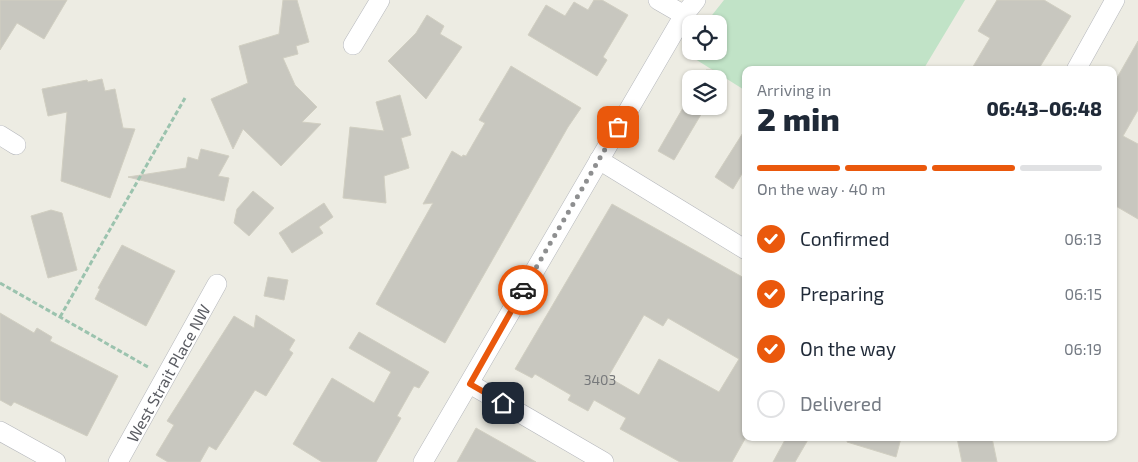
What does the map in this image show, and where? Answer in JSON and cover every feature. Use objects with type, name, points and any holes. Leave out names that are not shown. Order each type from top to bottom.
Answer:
[{"type":"street","points":[[353,45],[380,0]]},
{"type":"street","points":[[658,0],[684,15],[696,0]]},
{"type":"street","points":[[1078,66],[1116,0]]},
{"type":"street","points":[[424,462],[682,18]]},
{"type":"street","points":[[0,135],[16,144]]},
{"type":"street","points":[[599,160],[742,248]]},
{"type":"street","name":"West Strait Place NW","points":[[118,462],[218,284]]},
{"type":"street","points":[[470,384],[604,462]]},
{"type":"street","points":[[0,431],[56,462]]},
{"type":"path","points":[[60,317],[185,98]]},
{"type":"path","points":[[0,283],[166,378]]},
{"type":"green space","points":[[724,0],[965,0],[925,66],[742,66],[742,88],[727,79],[727,70],[713,70],[697,60],[727,60],[727,15],[712,15]]},
{"type":"building","points":[[0,0],[67,0],[44,39],[17,23],[0,50]]},
{"type":"building","points":[[283,0],[297,0],[309,42],[296,46],[298,54],[283,58],[295,85],[317,107],[302,122],[321,124],[281,166],[243,129],[233,149],[211,99],[248,83],[239,46],[279,34]]},
{"type":"building","points":[[594,0],[602,0],[628,15],[603,57],[607,60],[597,76],[528,35],[546,5],[565,16],[574,2],[588,10]]},
{"type":"building","points":[[997,0],[1044,0],[1071,16],[1040,66],[973,66],[990,38],[978,31]]},
{"type":"building","points":[[427,15],[444,26],[440,34],[462,47],[426,99],[388,61],[416,33]]},
{"type":"building","points":[[1138,41],[1138,110],[1123,136],[1138,144],[1138,219],[1117,207],[1117,78]]},
{"type":"building","points":[[511,66],[581,108],[568,127],[445,343],[376,304],[433,203],[423,204],[452,151],[462,157],[463,155],[466,156],[485,123],[479,120]]},
{"type":"building","points":[[102,79],[105,91],[115,89],[123,128],[135,129],[110,198],[61,181],[67,112],[48,116],[42,89]]},
{"type":"building","points":[[400,95],[411,135],[401,138],[409,168],[384,176],[386,203],[343,198],[350,127],[384,131],[376,102]]},
{"type":"building","points":[[682,110],[682,115],[701,115],[674,160],[658,151]]},
{"type":"building","points":[[742,134],[742,174],[733,189],[715,177]]},
{"type":"building","points":[[201,149],[229,156],[218,176],[229,178],[224,201],[128,177],[186,168],[188,157],[198,160]]},
{"type":"building","points":[[253,191],[274,208],[249,236],[234,223],[237,209]]},
{"type":"building","points":[[324,203],[333,217],[319,227],[323,233],[292,253],[279,233]]},
{"type":"building","points":[[612,204],[742,277],[742,441],[744,441],[732,462],[680,462],[620,429],[626,418],[594,400],[588,411],[568,400],[571,395],[535,374],[532,378],[515,369]],"holes":[[[644,315],[663,326],[668,318],[739,359],[719,392],[659,359],[639,395],[608,377]]]},
{"type":"building","points":[[51,210],[62,213],[77,270],[48,278],[31,216]]},
{"type":"building","points":[[122,245],[175,271],[146,326],[95,299],[100,289],[98,288]]},
{"type":"building","points":[[268,277],[288,280],[284,300],[264,296]]},
{"type":"building","points":[[0,313],[34,333],[37,328],[52,337],[50,341],[118,376],[87,436],[14,402],[11,406],[0,400]]},
{"type":"building","points":[[256,315],[295,340],[289,350],[293,353],[266,396],[255,390],[216,450],[209,446],[200,462],[168,462],[156,455],[174,425],[167,421],[234,316],[254,328]]},
{"type":"building","points":[[359,332],[429,372],[419,388],[414,386],[397,416],[401,418],[376,462],[322,462],[293,444],[332,378],[374,403],[391,372],[349,348]]},
{"type":"building","points":[[476,428],[508,446],[536,462],[457,462]]},
{"type":"building","points":[[784,441],[807,441],[795,462],[773,462]]},
{"type":"building","points":[[847,441],[900,441],[896,457]]},
{"type":"building","points":[[958,441],[993,441],[997,462],[962,462]]},
{"type":"way so far","points":[[523,290],[618,127]]},
{"type":"route","points":[[503,403],[470,384],[523,290]]}]
